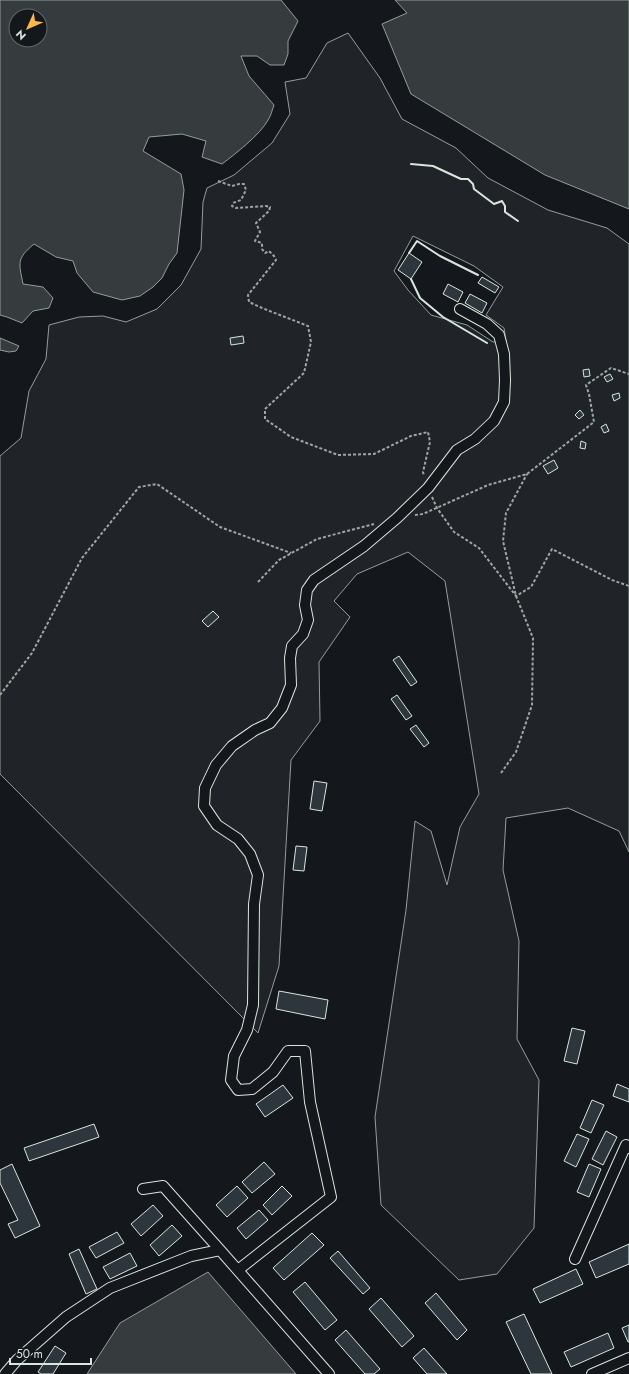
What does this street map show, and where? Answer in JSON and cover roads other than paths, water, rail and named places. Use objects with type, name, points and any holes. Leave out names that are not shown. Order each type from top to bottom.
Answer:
[{"type":"street","points":[[238,1270],[331,1197],[310,1102],[305,1050],[288,1051],[272,1072],[252,1089],[238,1090],[231,1080],[234,1056],[247,1030],[253,1005],[254,904],[258,875],[250,854],[238,839],[216,825],[204,806],[205,788],[216,764],[232,746],[255,730],[270,722],[282,708],[291,685],[290,658],[292,646],[303,634],[308,620],[305,604],[307,590],[314,580],[364,546],[397,518],[428,488],[458,450],[475,440],[494,421],[504,402],[504,354],[499,335],[488,324],[460,309]]},
{"type":"street","points":[[575,1259],[626,1145],[629,1148]]},
{"type":"street","points":[[143,1189],[163,1186],[329,1374]]},
{"type":"street","points":[[5,1374],[17,1360],[66,1316],[110,1288],[191,1256],[220,1250]]},
{"type":"street","points":[[592,1374],[629,1358]]}]
